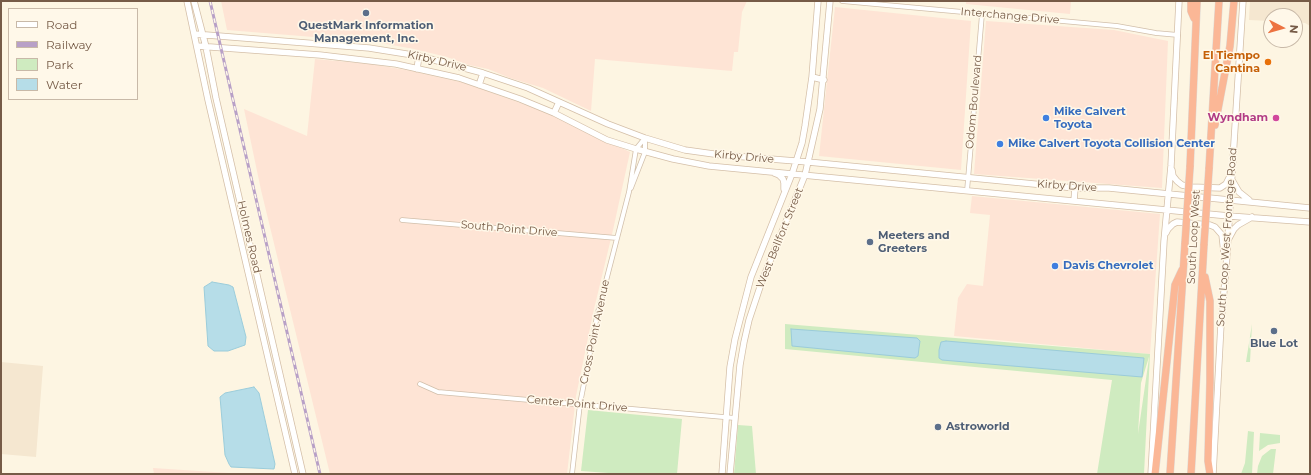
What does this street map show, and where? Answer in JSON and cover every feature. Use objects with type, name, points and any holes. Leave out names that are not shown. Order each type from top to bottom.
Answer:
[{"type":"highway","points":[[1191,1],[1191,11],[1195,23]]},
{"type":"highway","name":"South Loop West","points":[[1170,474],[1190,167],[1197,1]]},
{"type":"highway","name":"South Loop West","points":[[1190,474],[1219,1]]},
{"type":"highway","points":[[1209,159],[1230,46],[1234,1]]},
{"type":"highway","points":[[1155,474],[1175,285],[1184,266]]},
{"type":"highway","points":[[1203,269],[1210,301],[1208,461],[1211,474]]},
{"type":"main road","name":"Holmes Road","points":[[187,1],[222,163],[295,474]]},
{"type":"main road","name":"Holmes Road","points":[[194,1],[206,46],[303,474]]},
{"type":"main road","name":"West Bellfort Street","points":[[722,474],[730,367],[735,339],[751,277],[792,174],[805,126],[812,77],[818,1]]},
{"type":"main road","name":"West Bellfort Street","points":[[730,474],[740,365],[744,342],[762,281],[805,175],[820,110],[824,80],[830,1]]},
{"type":"main road","points":[[1151,474],[1164,240],[1180,1]]},
{"type":"main road","name":"South Loop West Frontage Road","points":[[1211,474],[1243,1]]},
{"type":"main road","name":"Kirby Drive","points":[[194,34],[369,48],[420,56],[483,73],[528,88],[608,124],[645,138],[684,150],[721,156],[808,162],[1075,188],[1109,188],[1310,208]]},
{"type":"main road","points":[[320,55],[321,44]]},
{"type":"main road","name":"Kirby Drive","points":[[197,46],[320,55],[396,64],[459,78],[554,113],[607,140],[645,152],[709,166],[1229,216],[1310,222]]},
{"type":"main road","points":[[417,69],[420,56]]},
{"type":"main road","points":[[479,85],[483,73]]},
{"type":"main road","points":[[812,77],[824,80]]},
{"type":"main road","points":[[554,113],[559,102]]},
{"type":"main road","points":[[222,163],[231,160]]},
{"type":"main road","points":[[1170,166],[1173,176],[1177,182],[1182,185],[1220,188],[1226,184],[1232,176],[1239,192],[1251,202]]},
{"type":"main road","points":[[772,172],[779,175],[783,179],[784,193]]},
{"type":"main road","points":[[1074,201],[1075,188]]},
{"type":"main road","points":[[1227,242],[1234,229],[1252,217]]},
{"type":"main road","points":[[1164,240],[1168,229],[1177,222],[1210,225],[1215,227],[1222,235],[1226,269]]},
{"type":"main road","points":[[751,277],[762,281]]},
{"type":"main road","points":[[268,361],[276,359]]},
{"type":"street","name":"Interchange Drive","points":[[842,1],[1129,27],[1156,33],[1178,35]]},
{"type":"street","name":"Odom Boulevard","points":[[967,191],[982,14]]},
{"type":"street","points":[[636,149],[645,138]]},
{"type":"street","name":"Cross Point Avenue","points":[[629,192],[645,152],[645,138]]},
{"type":"street","name":"Cross Point Avenue","points":[[572,474],[580,404],[597,316],[629,192],[636,149]]},
{"type":"street","name":"South Point Drive","points":[[402,220],[617,238]]},
{"type":"street","name":"Center Point Drive","points":[[420,384],[438,392],[735,418]]},
{"type":"shaded area","points":[[221,1],[747,1],[742,12],[738,52],[734,52],[732,71],[595,59],[591,111],[543,88],[510,78],[488,69],[414,49],[375,42],[227,30]]},
{"type":"shaded area","points":[[966,1],[1071,1],[1070,14],[966,4]]},
{"type":"shaded area","points":[[1250,1],[1310,1],[1310,26],[1303,23],[1303,8],[1263,8],[1263,21],[1249,20]]},
{"type":"shaded area","points":[[835,7],[971,21],[961,170],[819,156]]},
{"type":"shaded area","points":[[986,21],[1114,30],[1168,41],[1162,188],[974,174]]},
{"type":"shaded area","points":[[315,59],[371,64],[412,71],[465,83],[543,111],[630,152],[594,309],[576,396],[567,474],[330,474],[261,190],[244,109],[307,136]]},
{"type":"shaded area","points":[[972,196],[1160,214],[1150,354],[954,336],[958,298],[967,284],[983,286],[990,215],[970,213]]},
{"type":"shaded area","points":[[1,362],[43,366],[36,457],[1,454]]},
{"type":"shaded area","points":[[153,468],[244,474],[154,474]]},
{"type":"green space","points":[[785,324],[1150,354],[1144,474],[1097,474],[1112,380],[785,349]],"holes":[[[1149,357],[1138,434],[1141,383]]]},
{"type":"green space","points":[[1252,324],[1250,362],[1246,362]]},
{"type":"green space","points":[[588,410],[682,419],[677,474],[622,474],[581,471]]},
{"type":"green space","points":[[738,425],[752,426],[756,474],[734,474]]},
{"type":"green space","points":[[1248,431],[1254,432],[1252,474],[1241,474],[1245,463]]},
{"type":"green space","points":[[1260,433],[1280,435],[1280,443],[1268,445],[1259,451]]},
{"type":"green space","points":[[1271,449],[1276,449],[1273,474],[1257,474],[1262,456]]},
{"type":"water","points":[[212,282],[233,287],[246,337],[245,345],[228,351],[214,351],[208,346],[204,287]]},
{"type":"water","points":[[791,329],[917,338],[920,341],[918,356],[915,358],[792,346]]},
{"type":"water","points":[[946,341],[1144,358],[1142,377],[942,360],[939,358],[939,350],[941,342]]},
{"type":"water","points":[[254,387],[259,393],[275,464],[274,469],[231,467],[225,455],[220,397],[225,393]]},
{"type":"railway","points":[[210,1],[320,474]]},
{"type":"place","name":"QuestMark Information Management, Inc.","points":[[366,13]]},
{"type":"place","name":"El Tiempo Cantina","points":[[1268,62]]},
{"type":"place","name":"Mike Calvert Toyota","points":[[1046,118]]},
{"type":"place","name":"Wyndham","points":[[1276,118]]},
{"type":"place","name":"Mike Calvert Toyota Collision Center","points":[[1000,144]]},
{"type":"place","name":"Meeters and Greeters","points":[[870,242]]},
{"type":"place","name":"Davis Chevrolet","points":[[1055,266]]},
{"type":"place","name":"Blue Lot","points":[[1274,331]]},
{"type":"place","name":"Astroworld","points":[[938,427]]}]
